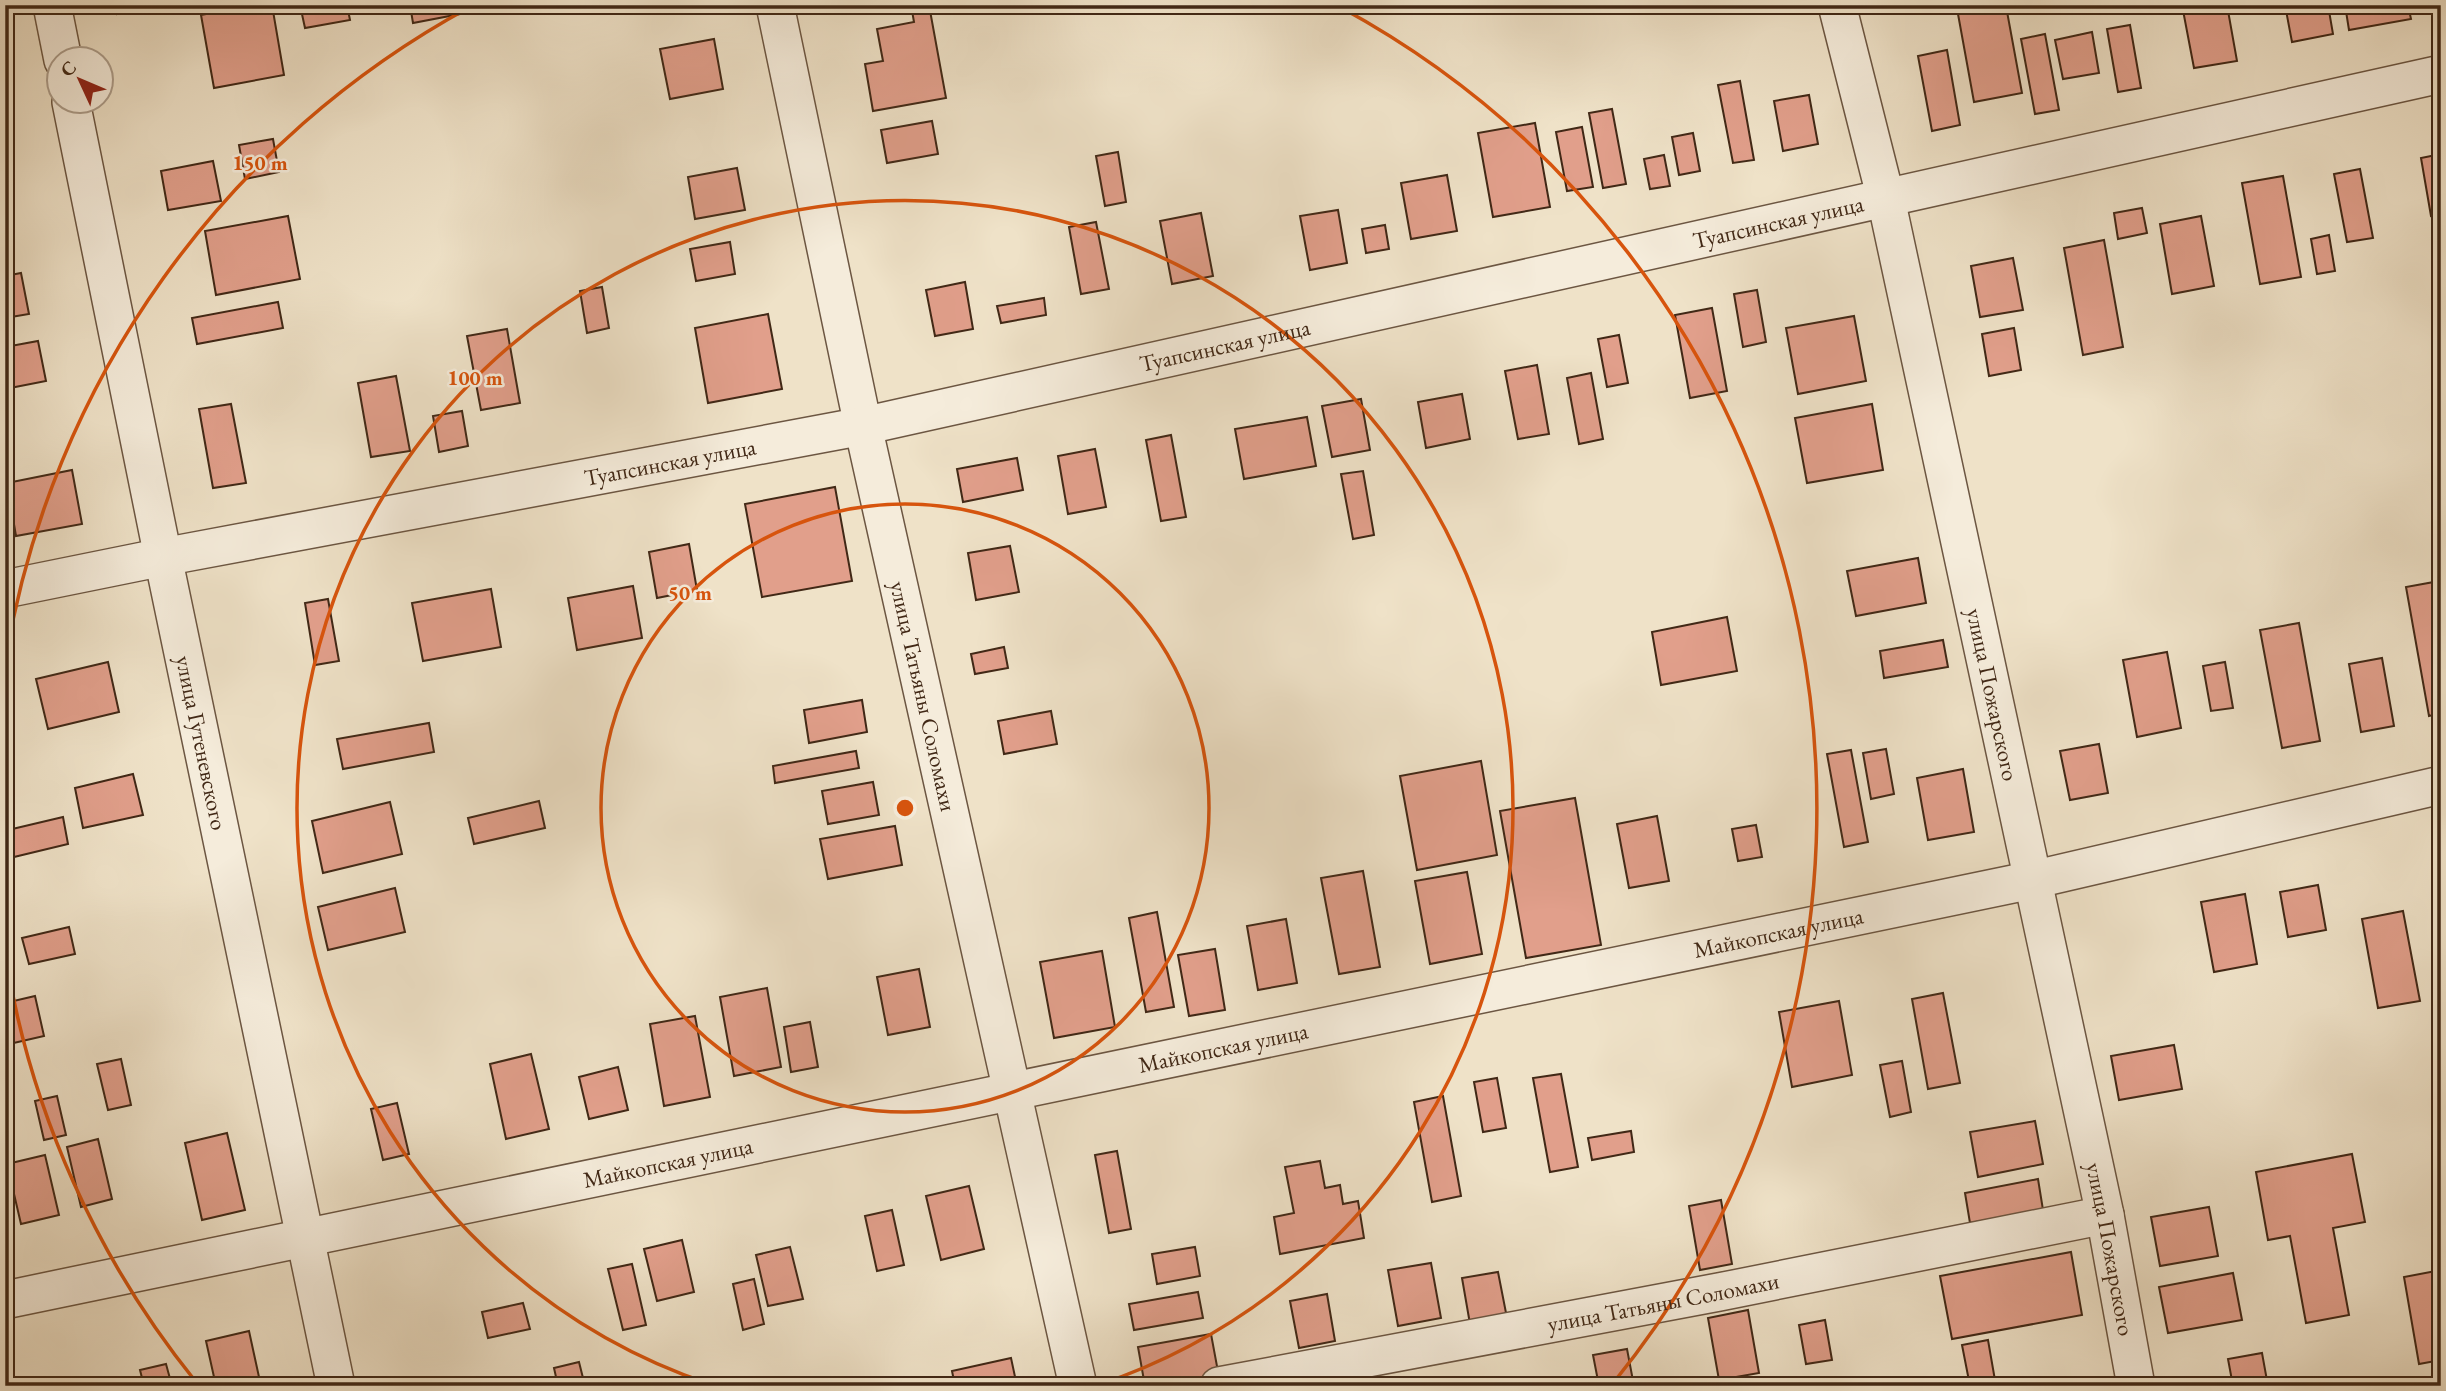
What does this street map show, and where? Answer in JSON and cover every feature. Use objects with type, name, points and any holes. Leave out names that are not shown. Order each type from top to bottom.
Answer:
[{"type":"street","points":[[52,5],[59,46]]},
{"type":"street","name":"улица Татьяны Соломахи","points":[[775,5],[863,426],[1078,1386]]},
{"type":"street","name":"улица Пожарского","points":[[1838,5],[1886,199],[2105,1215],[2136,1386]]},
{"type":"street","name":"Туапсинская улица","points":[[5,589],[863,426],[2441,74]]},
{"type":"street","name":"улица Гутеневского","points":[[74,116],[336,1386]]},
{"type":"street","name":"Майкопская улица","points":[[5,1300],[2032,880],[2441,785]]},
{"type":"street","name":"улица Татьяны Соломахи","points":[[1219,1386],[1719,1292],[2105,1215]]},
{"type":"building","points":[[115,5],[162,5],[117,14]]},
{"type":"building","points":[[252,5],[272,5],[284,75],[214,88],[201,15]]},
{"type":"building","points":[[300,5],[347,5],[350,20],[305,28]]},
{"type":"building","points":[[410,5],[507,5],[413,23]]},
{"type":"building","points":[[911,5],[929,5],[946,98],[873,111],[865,64],[883,61],[877,29],[914,22]]},
{"type":"building","points":[[2182,5],[2227,5],[2237,61],[2194,68]]},
{"type":"building","points":[[2285,5],[2328,5],[2333,34],[2292,42]]},
{"type":"building","points":[[2345,5],[2408,5],[2411,19],[2349,30]]},
{"type":"building","points":[[2006,6],[2022,93],[1974,102],[1958,14]]},
{"type":"building","points":[[2130,25],[2141,88],[2118,92],[2107,29]]},
{"type":"building","points":[[2092,32],[2099,73],[2063,79],[2055,40]]},
{"type":"building","points":[[2045,34],[2059,110],[2035,114],[2021,39]]},
{"type":"building","points":[[714,39],[723,89],[670,99],[660,49]]},
{"type":"building","points":[[1947,50],[1960,125],[1932,131],[1918,56]]},
{"type":"building","points":[[1740,81],[1754,160],[1733,163],[1718,85]]},
{"type":"building","points":[[1809,95],[1818,144],[1783,151],[1774,101]]},
{"type":"building","points":[[1612,109],[1626,184],[1603,188],[1589,113]]},
{"type":"building","points":[[932,121],[938,154],[887,163],[881,130]]},
{"type":"building","points":[[1535,123],[1550,207],[1493,217],[1478,133]]},
{"type":"building","points":[[1582,127],[1593,187],[1567,191],[1556,132]]},
{"type":"building","points":[[1693,133],[1700,171],[1679,175],[1672,137]]},
{"type":"building","points":[[273,139],[279,172],[245,179],[239,145]]},
{"type":"building","points":[[1118,152],[1126,202],[1105,206],[1096,156]]},
{"type":"building","points":[[2441,154],[2441,214],[2431,216],[2421,158]]},
{"type":"building","points":[[1664,155],[1670,186],[1650,189],[1644,159]]},
{"type":"building","points":[[213,161],[221,201],[168,210],[161,171]]},
{"type":"building","points":[[737,168],[745,210],[695,219],[688,177]]},
{"type":"building","points":[[2360,169],[2373,238],[2347,242],[2334,174]]},
{"type":"building","points":[[1447,175],[1457,231],[1411,239],[1401,183]]},
{"type":"building","points":[[2283,176],[2301,277],[2260,284],[2242,183]]},
{"type":"building","points":[[2142,208],[2147,233],[2118,239],[2114,213]]},
{"type":"building","points":[[1338,210],[1347,263],[1310,270],[1300,216]]},
{"type":"building","points":[[1201,213],[1213,276],[1172,284],[1160,221]]},
{"type":"building","points":[[288,216],[300,279],[216,295],[205,231]]},
{"type":"building","points":[[2201,216],[2214,286],[2172,294],[2160,224]]},
{"type":"building","points":[[1096,222],[1109,289],[1081,294],[1069,227]]},
{"type":"building","points":[[1385,225],[1389,249],[1366,253],[1362,229]]},
{"type":"building","points":[[2329,235],[2335,271],[2317,274],[2311,239]]},
{"type":"building","points":[[2104,240],[2123,347],[2083,355],[2064,248]]},
{"type":"building","points":[[730,242],[735,274],[696,281],[690,249]]},
{"type":"building","points":[[2013,258],[2023,310],[1980,317],[1971,266]]},
{"type":"building","points":[[21,273],[29,314],[5,318],[5,276]]},
{"type":"building","points":[[965,282],[973,329],[935,336],[926,290]]},
{"type":"building","points":[[602,287],[609,328],[587,333],[580,291]]},
{"type":"building","points":[[1757,290],[1766,342],[1743,347],[1734,294]]},
{"type":"building","points":[[1044,298],[1046,315],[1001,323],[997,306]]},
{"type":"building","points":[[278,302],[283,328],[197,344],[192,318]]},
{"type":"building","points":[[1712,308],[1727,391],[1690,398],[1675,315]]},
{"type":"building","points":[[768,314],[782,389],[708,403],[695,328]]},
{"type":"building","points":[[1854,316],[1866,381],[1798,394],[1786,328]]},
{"type":"building","points":[[2014,328],[2021,370],[1989,376],[1982,334]]},
{"type":"building","points":[[507,329],[520,403],[481,410],[467,336]]},
{"type":"building","points":[[1619,335],[1628,383],[1607,387],[1598,339]]},
{"type":"building","points":[[38,341],[46,381],[5,389],[5,347]]},
{"type":"building","points":[[1537,365],[1549,434],[1518,439],[1505,371]]},
{"type":"building","points":[[1591,373],[1603,439],[1579,444],[1567,378]]},
{"type":"building","points":[[396,376],[410,451],[371,457],[358,383]]},
{"type":"building","points":[[1462,394],[1470,439],[1426,448],[1418,402]]},
{"type":"building","points":[[1361,399],[1370,450],[1332,457],[1322,406]]},
{"type":"building","points":[[231,404],[246,483],[213,488],[199,409]]},
{"type":"building","points":[[1872,404],[1883,470],[1807,483],[1795,418]]},
{"type":"building","points":[[462,411],[468,446],[439,452],[433,416]]},
{"type":"building","points":[[1307,417],[1316,466],[1244,479],[1235,429]]},
{"type":"building","points":[[1171,435],[1186,517],[1161,521],[1146,440]]},
{"type":"building","points":[[1095,449],[1106,507],[1068,514],[1058,456]]},
{"type":"building","points":[[1017,458],[1023,490],[963,502],[957,469]]},
{"type":"building","points":[[72,470],[82,524],[16,536],[7,483]]},
{"type":"building","points":[[1363,471],[1374,535],[1353,539],[1341,474]]},
{"type":"building","points":[[835,487],[852,581],[762,597],[745,504]]},
{"type":"building","points":[[689,544],[697,590],[657,598],[649,552]]},
{"type":"building","points":[[1010,546],[1019,592],[976,600],[968,553]]},
{"type":"building","points":[[1918,558],[1926,603],[1856,616],[1847,571]]},
{"type":"building","points":[[2434,582],[2441,618],[2441,713],[2429,716],[2406,587]]},
{"type":"building","points":[[633,586],[642,638],[577,650],[568,598]]},
{"type":"building","points":[[491,589],[501,647],[423,661],[412,603]]},
{"type":"building","points":[[328,599],[339,661],[315,665],[305,603]]},
{"type":"building","points":[[1727,617],[1737,671],[1661,685],[1652,632]]},
{"type":"building","points":[[2299,623],[2320,741],[2282,748],[2260,630]]},
{"type":"building","points":[[1943,640],[1948,667],[1884,678],[1880,651]]},
{"type":"building","points":[[1004,647],[1008,668],[975,674],[971,654]]},
{"type":"building","points":[[2167,652],[2181,728],[2137,737],[2123,660]]},
{"type":"building","points":[[2382,658],[2394,726],[2361,732],[2349,664]]},
{"type":"building","points":[[108,662],[119,712],[48,729],[36,679]]},
{"type":"building","points":[[2225,662],[2233,708],[2211,711],[2203,666]]},
{"type":"building","points":[[862,700],[867,732],[809,743],[804,710]]},
{"type":"building","points":[[1051,711],[1057,744],[1004,754],[998,721]]},
{"type":"building","points":[[429,723],[434,752],[343,769],[337,739]]},
{"type":"building","points":[[2099,744],[2108,793],[2070,800],[2060,751]]},
{"type":"building","points":[[1886,749],[1894,794],[1871,799],[1863,753]]},
{"type":"building","points":[[1851,750],[1868,842],[1844,847],[1827,754]]},
{"type":"building","points":[[856,751],[859,768],[775,783],[773,766]]},
{"type":"building","points":[[1481,761],[1497,855],[1417,870],[1400,776]]},
{"type":"building","points":[[1963,769],[1974,832],[1928,840],[1917,778]]},
{"type":"building","points":[[133,774],[143,815],[83,828],[75,788]]},
{"type":"building","points":[[873,782],[879,815],[828,824],[822,791]]},
{"type":"building","points":[[1575,798],[1601,945],[1526,958],[1500,811]]},
{"type":"building","points":[[539,801],[545,828],[474,844],[468,818]]},
{"type":"building","points":[[390,802],[402,854],[323,873],[312,821]]},
{"type":"building","points":[[1657,816],[1669,881],[1629,888],[1617,824]]},
{"type":"building","points":[[63,817],[68,844],[14,857],[8,830]]},
{"type":"building","points":[[1756,825],[1762,857],[1738,861],[1732,829]]},
{"type":"building","points":[[895,826],[902,865],[828,879],[820,839]]},
{"type":"building","points":[[2441,867],[2441,908],[2434,869]]},
{"type":"building","points":[[1363,871],[1380,967],[1339,974],[1321,878]]},
{"type":"building","points":[[1467,872],[1482,954],[1430,964],[1415,881]]},
{"type":"building","points":[[2318,885],[2326,930],[2288,937],[2280,892]]},
{"type":"building","points":[[395,888],[405,932],[328,950],[318,907]]},
{"type":"building","points":[[2245,894],[2257,964],[2214,972],[2201,902]]},
{"type":"building","points":[[2403,911],[2420,1001],[2378,1008],[2362,919]]},
{"type":"building","points":[[1157,912],[1174,1007],[1146,1012],[1129,918]]},
{"type":"building","points":[[1286,919],[1297,983],[1258,990],[1247,926]]},
{"type":"building","points":[[69,927],[75,954],[29,964],[22,938]]},
{"type":"building","points":[[1215,949],[1225,1010],[1189,1016],[1178,955]]},
{"type":"building","points":[[1102,951],[1115,1027],[1054,1038],[1040,962]]},
{"type":"building","points":[[919,969],[930,1027],[888,1035],[877,977]]},
{"type":"building","points":[[767,988],[781,1067],[734,1076],[720,997]]},
{"type":"building","points":[[1943,993],[1960,1083],[1928,1089],[1912,999]]},
{"type":"building","points":[[35,996],[44,1036],[5,1045],[5,1003]]},
{"type":"building","points":[[1839,1001],[1852,1075],[1792,1087],[1779,1012]]},
{"type":"building","points":[[695,1016],[710,1097],[664,1106],[650,1024]]},
{"type":"building","points":[[810,1022],[818,1067],[791,1072],[784,1027]]},
{"type":"building","points":[[2174,1045],[2182,1089],[2119,1100],[2111,1056]]},
{"type":"building","points":[[531,1054],[549,1129],[506,1139],[490,1064]]},
{"type":"building","points":[[121,1059],[131,1105],[108,1110],[97,1064]]},
{"type":"building","points":[[1902,1061],[1911,1112],[1890,1117],[1880,1065]]},
{"type":"building","points":[[618,1067],[628,1110],[589,1119],[579,1077]]},
{"type":"building","points":[[1561,1074],[1578,1167],[1550,1172],[1533,1078]]},
{"type":"building","points":[[1497,1078],[1506,1128],[1483,1132],[1474,1082]]},
{"type":"building","points":[[57,1096],[66,1135],[44,1140],[35,1101]]},
{"type":"building","points":[[1443,1096],[1461,1196],[1432,1202],[1414,1102]]},
{"type":"building","points":[[397,1103],[409,1154],[383,1160],[371,1109]]},
{"type":"building","points":[[2035,1121],[2043,1164],[1978,1177],[1970,1132]]},
{"type":"building","points":[[1631,1131],[1634,1152],[1592,1160],[1588,1138]]},
{"type":"building","points":[[227,1133],[245,1210],[202,1220],[185,1143]]},
{"type":"building","points":[[98,1139],[112,1199],[81,1207],[67,1147]]},
{"type":"building","points":[[1117,1151],[1131,1229],[1109,1233],[1095,1155]]},
{"type":"building","points":[[2352,1154],[2365,1222],[2333,1228],[2349,1315],[2306,1323],[2290,1236],[2268,1240],[2256,1172]]},
{"type":"building","points":[[45,1155],[59,1215],[21,1224],[7,1164]]},
{"type":"building","points":[[1320,1161],[1325,1188],[1340,1185],[1343,1204],[1358,1201],[1364,1238],[1280,1254],[1274,1217],[1294,1213],[1285,1167]]},
{"type":"building","points":[[2038,1179],[2043,1210],[1970,1223],[1965,1193]]},
{"type":"building","points":[[969,1186],[984,1249],[941,1260],[926,1196]]},
{"type":"building","points":[[1721,1200],[1732,1264],[1700,1270],[1689,1206]]},
{"type":"building","points":[[2209,1207],[2218,1256],[2160,1266],[2151,1217]]},
{"type":"building","points":[[892,1210],[904,1265],[877,1271],[865,1216]]},
{"type":"building","points":[[682,1240],[694,1292],[657,1301],[644,1249]]},
{"type":"building","points":[[790,1247],[803,1299],[768,1306],[756,1255]]},
{"type":"building","points":[[1195,1247],[1200,1276],[1157,1284],[1152,1254]]},
{"type":"building","points":[[2071,1252],[2082,1315],[1952,1339],[1940,1276]]},
{"type":"building","points":[[1431,1263],[1441,1318],[1398,1326],[1388,1270]]},
{"type":"building","points":[[632,1264],[646,1325],[623,1330],[608,1269]]},
{"type":"building","points":[[2441,1270],[2441,1360],[2419,1364],[2404,1277]]},
{"type":"building","points":[[1498,1272],[1507,1318],[1470,1324],[1462,1278]]},
{"type":"building","points":[[2233,1273],[2242,1320],[2168,1333],[2159,1287]]},
{"type":"building","points":[[754,1279],[764,1324],[743,1330],[733,1284]]},
{"type":"building","points":[[1198,1292],[1203,1318],[1134,1330],[1129,1304]]},
{"type":"building","points":[[1327,1294],[1335,1341],[1299,1348],[1290,1301]]},
{"type":"building","points":[[523,1303],[530,1329],[488,1338],[482,1312]]},
{"type":"building","points":[[1748,1310],[1759,1373],[1719,1380],[1708,1318]]},
{"type":"building","points":[[1825,1320],[1832,1360],[1806,1364],[1799,1325]]},
{"type":"building","points":[[249,1331],[259,1377],[216,1386],[206,1341]]},
{"type":"building","points":[[1211,1334],[1219,1377],[1169,1386],[1145,1386],[1138,1347]]},
{"type":"building","points":[[1988,1340],[1996,1386],[1970,1386],[1962,1345]]},
{"type":"building","points":[[1627,1349],[1634,1386],[1599,1386],[1593,1355]]},
{"type":"building","points":[[2262,1353],[2268,1386],[2233,1386],[2228,1359]]},
{"type":"building","points":[[1011,1358],[1017,1386],[955,1386],[952,1371]]},
{"type":"building","points":[[579,1362],[585,1386],[558,1386],[554,1368]]},
{"type":"building","points":[[166,1364],[172,1386],[144,1386],[140,1370]]},
{"type":"building","points":[[915,1378],[917,1386],[901,1386],[900,1381]]}]
